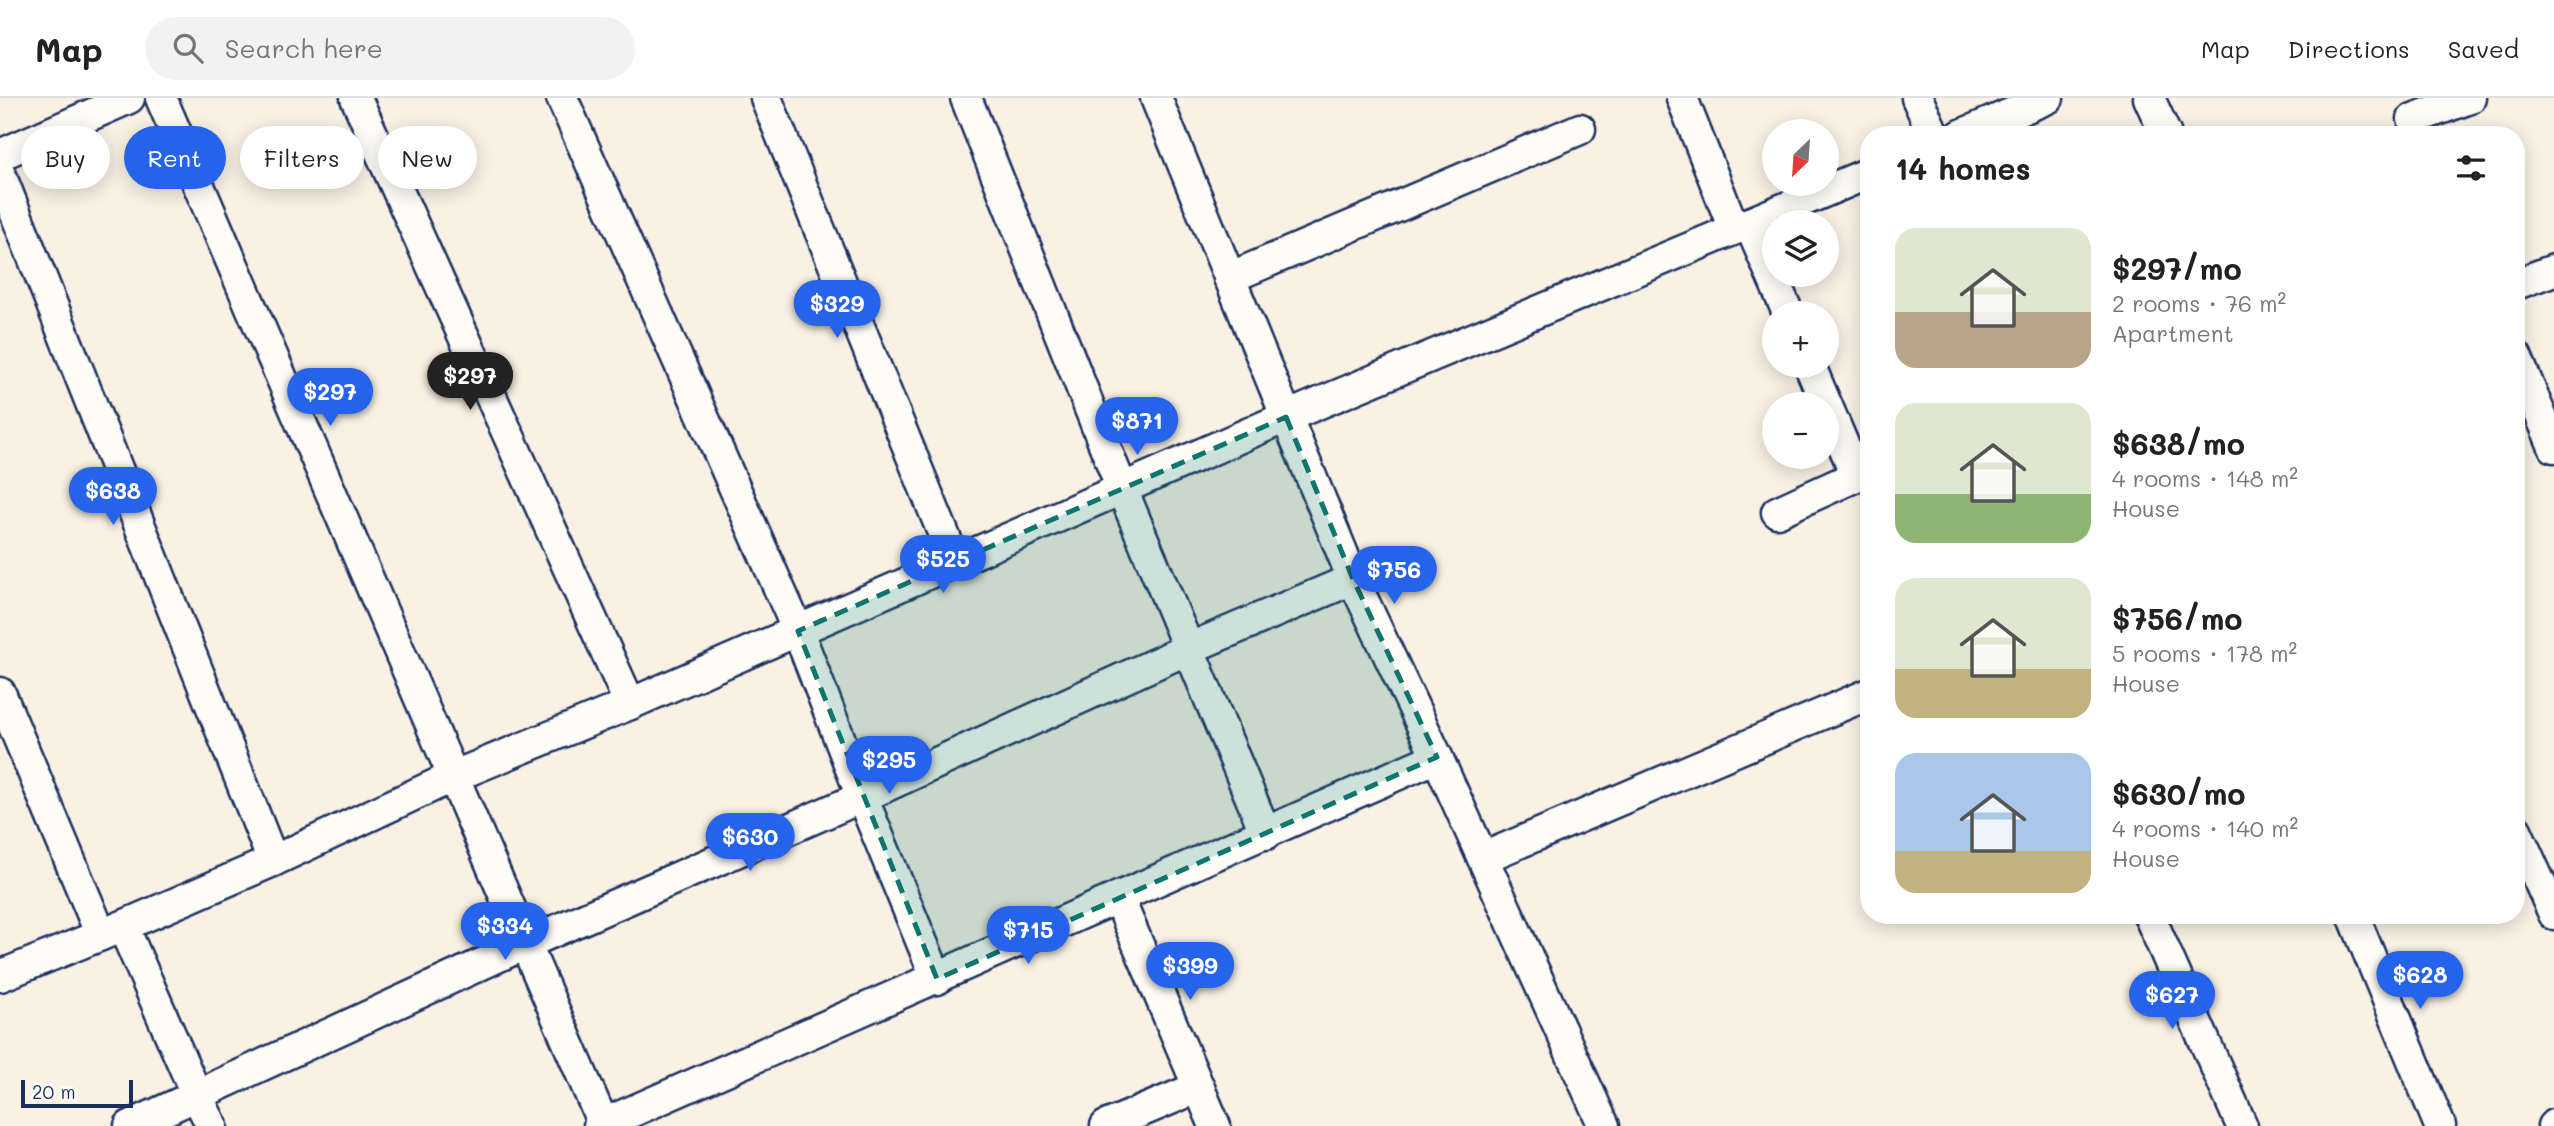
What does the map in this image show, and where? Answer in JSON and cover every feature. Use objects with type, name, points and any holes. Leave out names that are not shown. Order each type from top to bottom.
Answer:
[{"type":"street","points":[[0,155],[129,98]]},
{"type":"street","points":[[161,98],[602,1125],[1437,757]]},
{"type":"street","points":[[356,98],[630,704]]},
{"type":"street","points":[[562,98],[797,631],[937,979]]},
{"type":"street","points":[[766,98],[955,562]]},
{"type":"street","points":[[966,98],[1122,489],[1266,834]]},
{"type":"street","points":[[1156,98],[1353,579],[1437,757],[1604,1126]]},
{"type":"street","points":[[1682,98],[1742,226],[1782,301]]},
{"type":"street","points":[[1917,98],[1930,126]]},
{"type":"street","points":[[1982,126],[2048,98]]},
{"type":"street","points":[[2149,98],[2162,126]]},
{"type":"street","points":[[2412,117],[2470,98]]},
{"type":"street","points":[[1229,278],[1580,129]]},
{"type":"street","points":[[0,174],[273,860]]},
{"type":"street","points":[[0,976],[112,931],[452,777],[630,704],[1286,418],[1860,177]]},
{"type":"street","points":[[2525,281],[2554,270]]},
{"type":"street","points":[[2525,378],[2554,447]]},
{"type":"street","points":[[1839,428],[1860,467]]},
{"type":"street","points":[[1777,512],[1860,474]]},
{"type":"street","points":[[130,1126],[525,944],[862,797],[1190,648],[1353,579]]},
{"type":"street","points":[[0,693],[112,931],[212,1126]]},
{"type":"street","points":[[1483,858],[1860,698]]},
{"type":"street","points":[[2525,850],[2554,915]]},
{"type":"street","points":[[1118,897],[1215,1126]]},
{"type":"street","points":[[2153,924],[2242,1126]]},
{"type":"street","points":[[2357,924],[2440,1126]]},
{"type":"street","points":[[1106,1126],[1199,1087]]},
{"type":"highlighted area","points":[[1286,417],[1353,579],[1437,757],[937,979],[798,631]]}]
